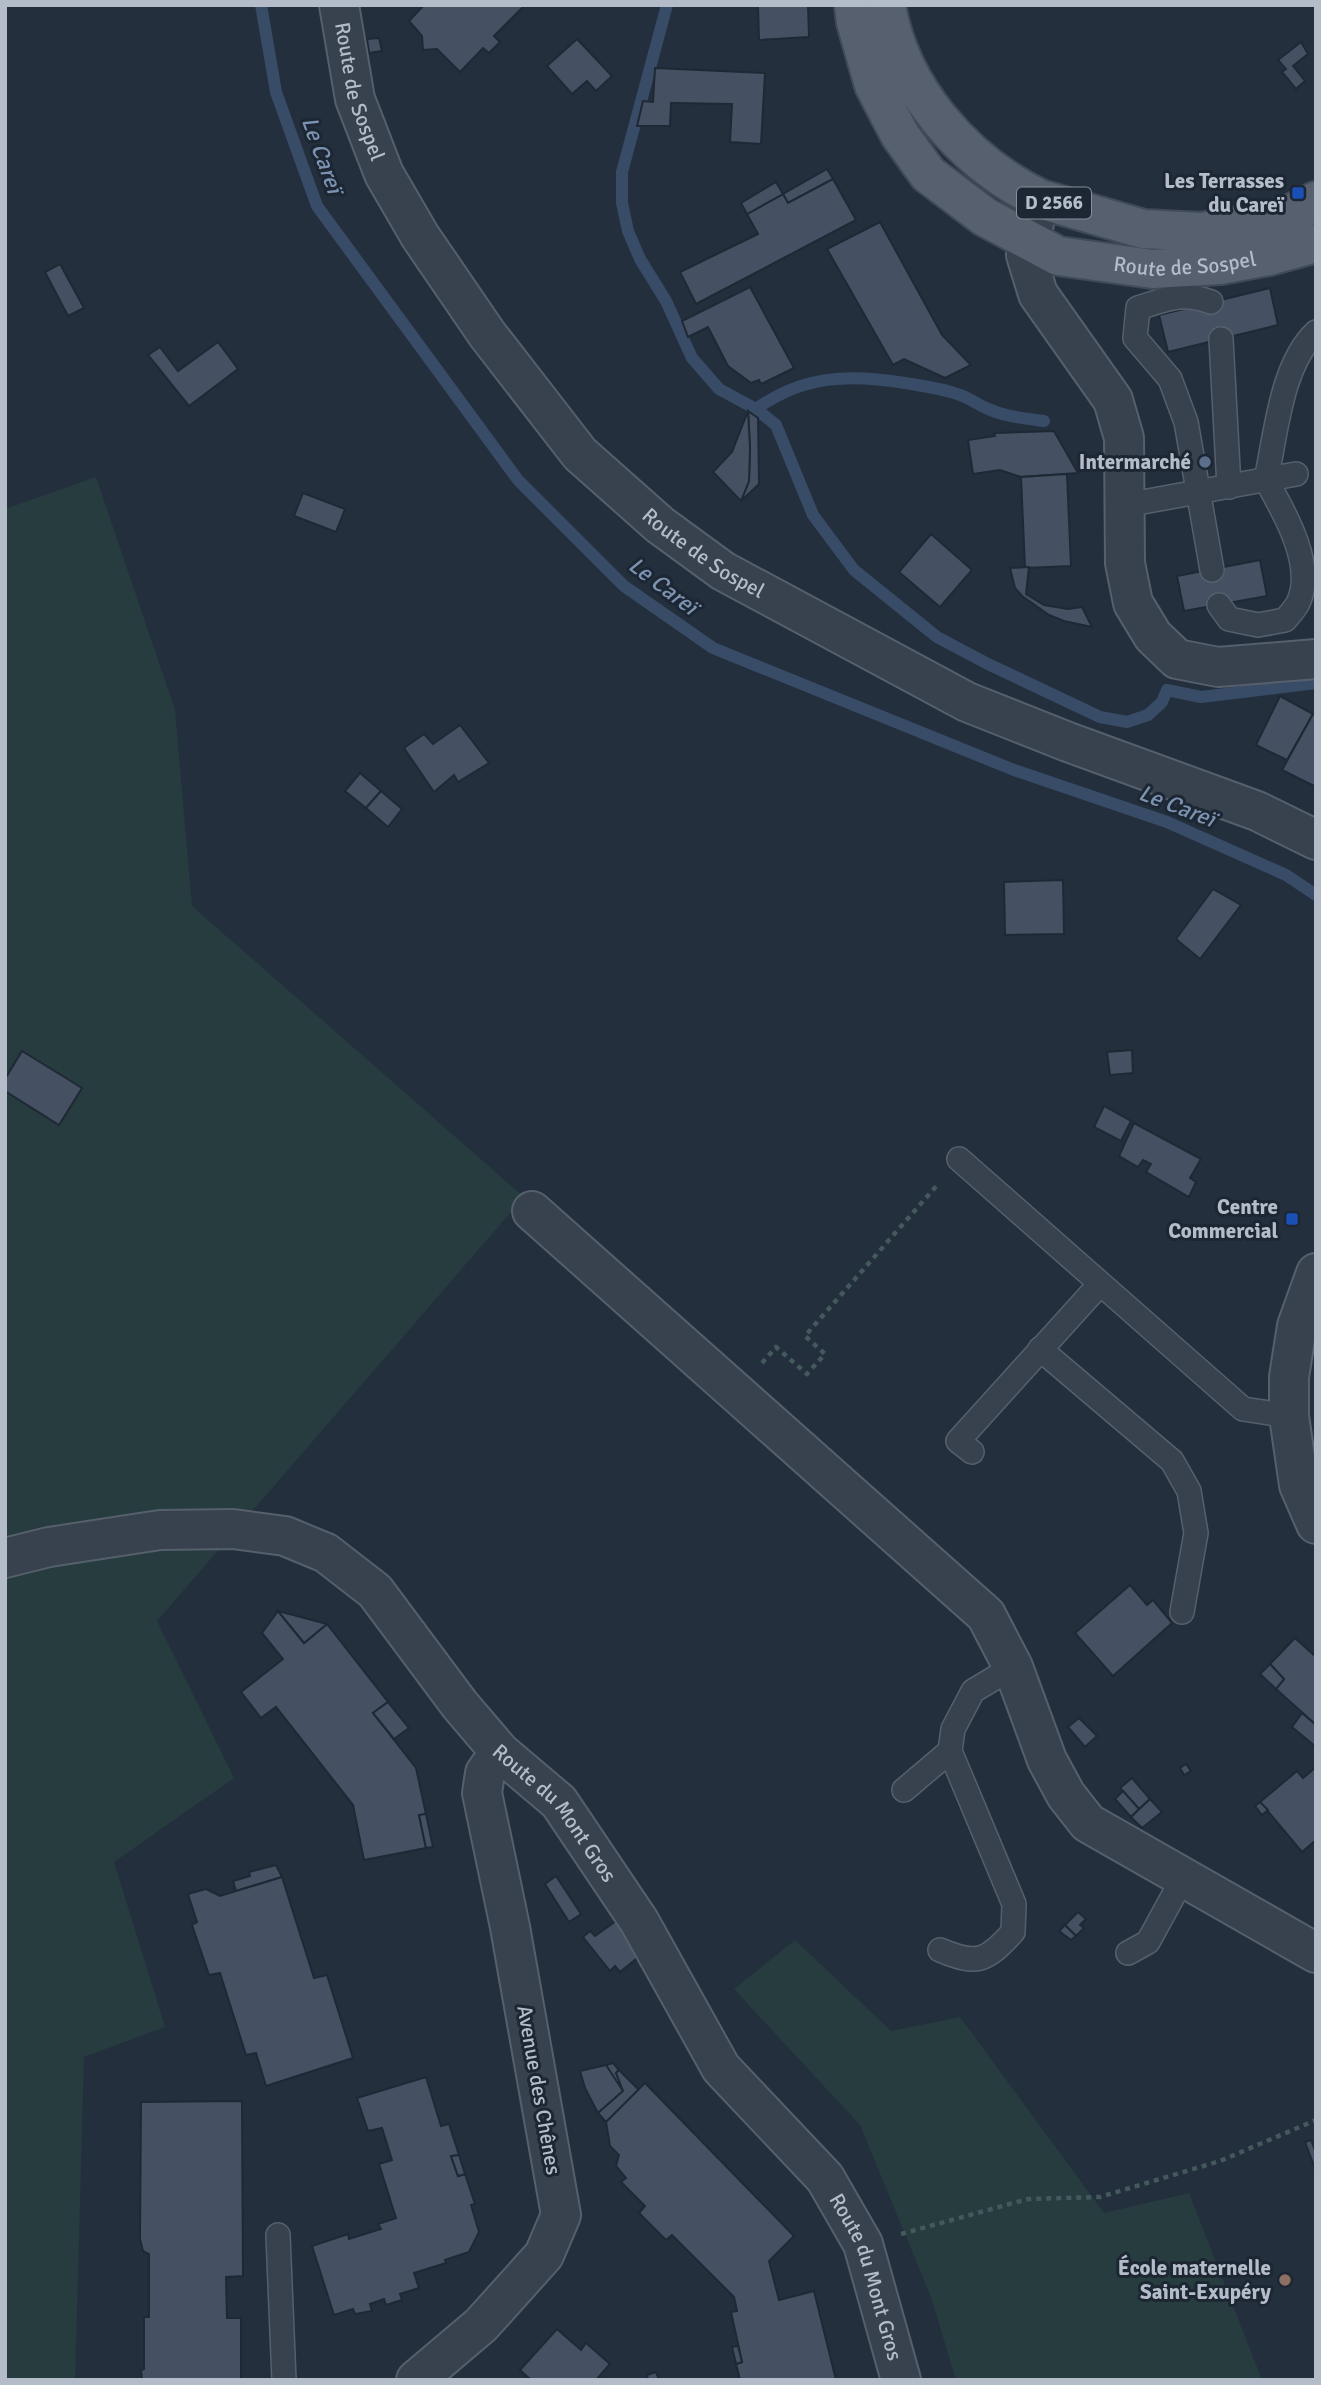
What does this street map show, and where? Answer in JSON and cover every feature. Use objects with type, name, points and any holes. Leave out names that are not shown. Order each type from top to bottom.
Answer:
[{"type":"main road","name":"Route de Sospel","points":[[854,5],[856,22],[874,85],[900,135],[928,174],[985,216],[1058,256],[1153,269],[1220,265],[1269,256],[1316,243]]},
{"type":"main road","name":"Route de Sospel","points":[[886,5],[889,25],[908,75],[937,117],[976,156],[1025,192],[1040,199],[1143,229],[1202,232],[1285,217],[1316,201]]},
{"type":"street","name":"Route de Sospel","points":[[339,5],[355,99],[384,174],[420,236],[487,334],[580,454],[660,525],[723,571],[967,702],[1257,811],[1316,840]]},
{"type":"street","points":[[1040,199],[1026,255],[1038,294],[1113,400],[1124,438],[1125,563],[1132,603],[1153,636],[1177,659],[1218,667],[1316,660]]},
{"type":"street","points":[[532,1211],[986,1615],[1013,1667],[1047,1760],[1066,1795],[1088,1823],[1316,1953]]},
{"type":"street","points":[[1316,1273],[1297,1326],[1289,1377],[1289,1416],[1299,1485],[1316,1524]]},
{"type":"street","name":"Route du Mont Gros","points":[[5,1558],[50,1547],[160,1530],[233,1529],[285,1536],[326,1552],[375,1591],[460,1705],[500,1752],[559,1802],[639,1921],[721,2068],[825,2178],[863,2244],[901,2380]]},
{"type":"street","name":"Avenue des Chênes","points":[[416,2380],[481,2325],[544,2255],[561,2215],[510,1927],[482,1793],[485,1773],[500,1752]]},
{"type":"lane","points":[[1211,302],[1195,296],[1175,297],[1139,308],[1135,338],[1170,379],[1186,422],[1212,570]]},
{"type":"lane","points":[[1219,604],[1229,618],[1258,625],[1285,620],[1298,602],[1304,577],[1292,526],[1266,481],[1289,375],[1305,342],[1316,332]]},
{"type":"lane","points":[[1221,339],[1229,487]]},
{"type":"lane","points":[[1126,505],[1296,474]]},
{"type":"lane","points":[[960,1160],[1243,1409],[1289,1416]]},
{"type":"lane","points":[[972,1452],[958,1441],[1100,1284]]},
{"type":"lane","points":[[1040,1349],[1172,1461],[1189,1491],[1196,1533],[1182,1612]]},
{"type":"lane","points":[[940,1950],[964,1961],[991,1955],[1013,1932],[1014,1904],[950,1751],[953,1729],[973,1691],[1013,1667]]},
{"type":"lane","points":[[904,1790],[950,1751]]},
{"type":"lane","points":[[1128,1953],[1148,1942],[1183,1878]]},
{"type":"lane","points":[[278,2235],[284,2380]]},
{"type":"path","points":[[736,1393],[776,1347],[807,1374],[825,1354],[805,1336],[960,1160]]},
{"type":"path","points":[[863,2244],[1028,2199],[1100,2197],[1220,2161],[1316,2120]]},
{"type":"green space","points":[[96,477],[175,710],[192,906],[524,1197],[157,1621],[234,1778],[114,1862],[165,2027],[84,2057],[75,2380],[5,2380],[5,509]]},
{"type":"green space","points":[[795,1940],[891,2031],[960,2017],[1104,2213],[1189,2193],[1262,2380],[956,2380],[931,2297],[860,2125],[734,1989]]},
{"type":"building","points":[[424,5],[525,5],[494,36],[500,42],[489,53],[483,48],[460,72],[437,49],[423,50],[422,36],[409,21]]},
{"type":"building","points":[[758,5],[808,5],[809,37],[759,40]]},
{"type":"building","points":[[379,38],[382,51],[369,53],[367,39]]},
{"type":"building","points":[[577,39],[612,76],[596,91],[587,81],[572,94],[547,66]]},
{"type":"building","points":[[1301,42],[1308,54],[1293,66],[1305,81],[1296,89],[1282,72],[1286,69],[1278,60]]},
{"type":"building","points":[[655,68],[765,73],[761,144],[730,142],[732,104],[671,103],[670,126],[637,126],[643,101],[653,102]]},
{"type":"building","points":[[827,169],[833,179],[788,203],[783,194]]},
{"type":"building","points":[[833,179],[856,220],[696,304],[680,272],[758,234],[747,214],[783,194],[788,203]]},
{"type":"building","points":[[776,182],[783,194],[747,214],[741,203]]},
{"type":"building","points":[[880,222],[942,335],[971,365],[945,378],[904,359],[893,365],[827,249]]},
{"type":"building","points":[[60,264],[84,308],[68,316],[45,272]]},
{"type":"building","points":[[750,287],[794,368],[761,384],[759,380],[751,383],[728,366],[708,327],[688,337],[682,321]]},
{"type":"building","points":[[1270,288],[1278,325],[1168,352],[1159,315]]},
{"type":"building","points":[[218,342],[238,369],[189,406],[148,355],[160,347],[178,371]]},
{"type":"building","points":[[748,411],[758,418],[759,484],[741,501],[749,481]]},
{"type":"building","points":[[748,411],[749,481],[741,501],[713,472],[732,452]]},
{"type":"building","points":[[1054,431],[1078,473],[1021,477],[1000,470],[973,474],[968,440],[995,436],[994,433]]},
{"type":"building","points":[[1067,474],[1071,566],[1025,568],[1021,477]]},
{"type":"building","points":[[303,493],[345,509],[336,532],[294,516]]},
{"type":"building","points":[[931,534],[972,570],[940,607],[899,572]]},
{"type":"building","points":[[1260,560],[1267,596],[1184,611],[1177,576]]},
{"type":"building","points":[[1029,567],[1026,594],[1044,605],[1068,609],[1082,607],[1092,627],[1049,615],[1022,596],[1015,588],[1010,568]]},
{"type":"building","points":[[1280,696],[1313,714],[1287,760],[1256,745]]},
{"type":"building","points":[[1313,714],[1316,716],[1316,787],[1282,770]]},
{"type":"building","points":[[460,725],[489,763],[458,782],[454,775],[434,792],[404,748],[424,734],[433,744]]},
{"type":"building","points":[[360,773],[381,791],[366,808],[345,791]]},
{"type":"building","points":[[381,791],[402,809],[388,827],[366,808]]},
{"type":"building","points":[[1063,880],[1064,934],[1005,935],[1004,882]]},
{"type":"building","points":[[1213,889],[1241,905],[1200,959],[1176,939]]},
{"type":"building","points":[[1132,1050],[1133,1073],[1110,1075],[1107,1052]]},
{"type":"building","points":[[22,1051],[82,1088],[59,1125],[5,1091],[5,1079]]},
{"type":"building","points":[[1104,1106],[1131,1121],[1121,1141],[1094,1127]]},
{"type":"building","points":[[1134,1123],[1201,1159],[1190,1178],[1196,1182],[1189,1197],[1146,1172],[1151,1164],[1143,1160],[1138,1167],[1119,1156]]},
{"type":"building","points":[[1130,1585],[1147,1605],[1153,1600],[1172,1623],[1113,1676],[1075,1633]]},
{"type":"building","points":[[278,1611],[304,1643],[327,1624],[388,1702],[373,1713],[416,1768],[426,1814],[419,1815],[426,1848],[364,1860],[353,1805],[276,1707],[261,1718],[241,1692],[283,1659],[262,1633]]},
{"type":"building","points":[[278,1611],[327,1624],[304,1643]]},
{"type":"building","points":[[1295,1638],[1316,1657],[1316,1725],[1276,1689],[1284,1679],[1270,1664]]},
{"type":"building","points":[[1270,1664],[1284,1679],[1276,1689],[1260,1674]]},
{"type":"building","points":[[388,1702],[409,1728],[394,1739],[373,1713]]},
{"type":"building","points":[[1302,1713],[1316,1725],[1316,1747],[1292,1727]]},
{"type":"building","points":[[1079,1718],[1097,1736],[1085,1747],[1068,1727]]},
{"type":"building","points":[[1186,1764],[1191,1771],[1184,1775],[1180,1768]]},
{"type":"building","points":[[1316,1767],[1316,1840],[1302,1852],[1260,1802],[1297,1771],[1303,1778]]},
{"type":"building","points":[[1132,1778],[1150,1799],[1139,1809],[1120,1788]]},
{"type":"building","points":[[1123,1791],[1139,1809],[1131,1817],[1115,1799]]},
{"type":"building","points":[[1150,1799],[1162,1812],[1142,1828],[1131,1817]]},
{"type":"building","points":[[1260,1802],[1268,1810],[1262,1815],[1255,1806]]},
{"type":"building","points":[[426,1814],[433,1847],[426,1848],[419,1815]]},
{"type":"building","points":[[276,1865],[282,1877],[236,1891],[233,1881],[250,1876],[249,1872]]},
{"type":"building","points":[[556,1876],[581,1914],[569,1922],[545,1884]]},
{"type":"building","points":[[282,1877],[314,1978],[327,1975],[353,2058],[266,2086],[256,2053],[246,2055],[220,1973],[209,1975],[192,1925],[197,1922],[188,1894],[206,1889],[220,1896]]},
{"type":"building","points":[[1078,1912],[1086,1919],[1080,1925],[1084,1928],[1076,1936],[1065,1925]]},
{"type":"building","points":[[616,1921],[641,1955],[620,1972],[615,1966],[610,1971],[583,1937],[590,1931],[595,1936]]},
{"type":"building","points":[[1065,1925],[1076,1936],[1071,1940],[1059,1931]]},
{"type":"building","points":[[613,2063],[619,2070],[616,2073],[623,2091],[607,2069],[606,2065]]},
{"type":"building","points":[[606,2065],[623,2091],[598,2113],[585,2088],[580,2071]]},
{"type":"building","points":[[619,2070],[639,2090],[606,2122],[598,2113],[623,2091],[616,2073]]},
{"type":"building","points":[[426,2077],[441,2126],[449,2124],[459,2155],[451,2156],[458,2176],[465,2174],[475,2204],[471,2205],[479,2232],[469,2252],[414,2273],[419,2288],[400,2294],[402,2300],[386,2305],[384,2299],[370,2304],[372,2311],[355,2314],[353,2309],[334,2315],[312,2246],[348,2234],[349,2239],[381,2229],[378,2224],[396,2218],[379,2164],[392,2160],[382,2128],[368,2131],[357,2098]]},
{"type":"building","points":[[645,2083],[794,2236],[769,2261],[779,2300],[814,2291],[836,2380],[740,2380],[736,2364],[742,2362],[731,2312],[737,2311],[734,2297],[672,2235],[666,2240],[639,2213],[645,2206],[621,2182],[626,2178],[616,2166],[619,2155],[610,2146],[606,2122]]},
{"type":"building","points":[[242,2101],[243,2276],[226,2277],[227,2318],[241,2318],[241,2380],[142,2380],[144,2317],[149,2317],[149,2254],[143,2251],[140,2239],[141,2102]]},
{"type":"building","points":[[1311,2140],[1316,2153],[1316,2171],[1305,2142]]},
{"type":"building","points":[[459,2155],[465,2174],[458,2176],[451,2156]]},
{"type":"building","points":[[557,2329],[581,2350],[586,2343],[610,2364],[596,2380],[531,2380],[520,2370]]},
{"type":"building","points":[[738,2346],[742,2362],[736,2364],[732,2347]]},
{"type":"building","points":[[656,2372],[659,2380],[648,2380],[647,2375]]},
{"type":"waterway","name":"Le Careï","points":[[261,5],[276,92],[317,206],[518,480],[624,586],[713,648],[1014,770],[1167,822],[1286,875],[1316,895]]},
{"type":"waterway","points":[[667,5],[622,172],[622,203],[628,231],[640,259],[666,301],[692,358],[719,389],[756,409],[776,425],[813,515],[854,570],[937,637],[1100,717],[1127,722],[1148,715],[1162,702],[1167,690],[1201,697],[1316,683]]},
{"type":"waterway","points":[[756,409],[792,389],[809,383],[864,378],[945,390],[1000,413],[1044,421]]},
{"type":"place","name":"Les Terrasses du Careï","points":[[1298,193]]},
{"type":"place","name":"Intermarché","points":[[1205,462]]},
{"type":"place","name":"Centre Commercial","points":[[1292,1219]]},
{"type":"place","name":"École maternelle Saint-Exupéry","points":[[1285,2280]]}]
